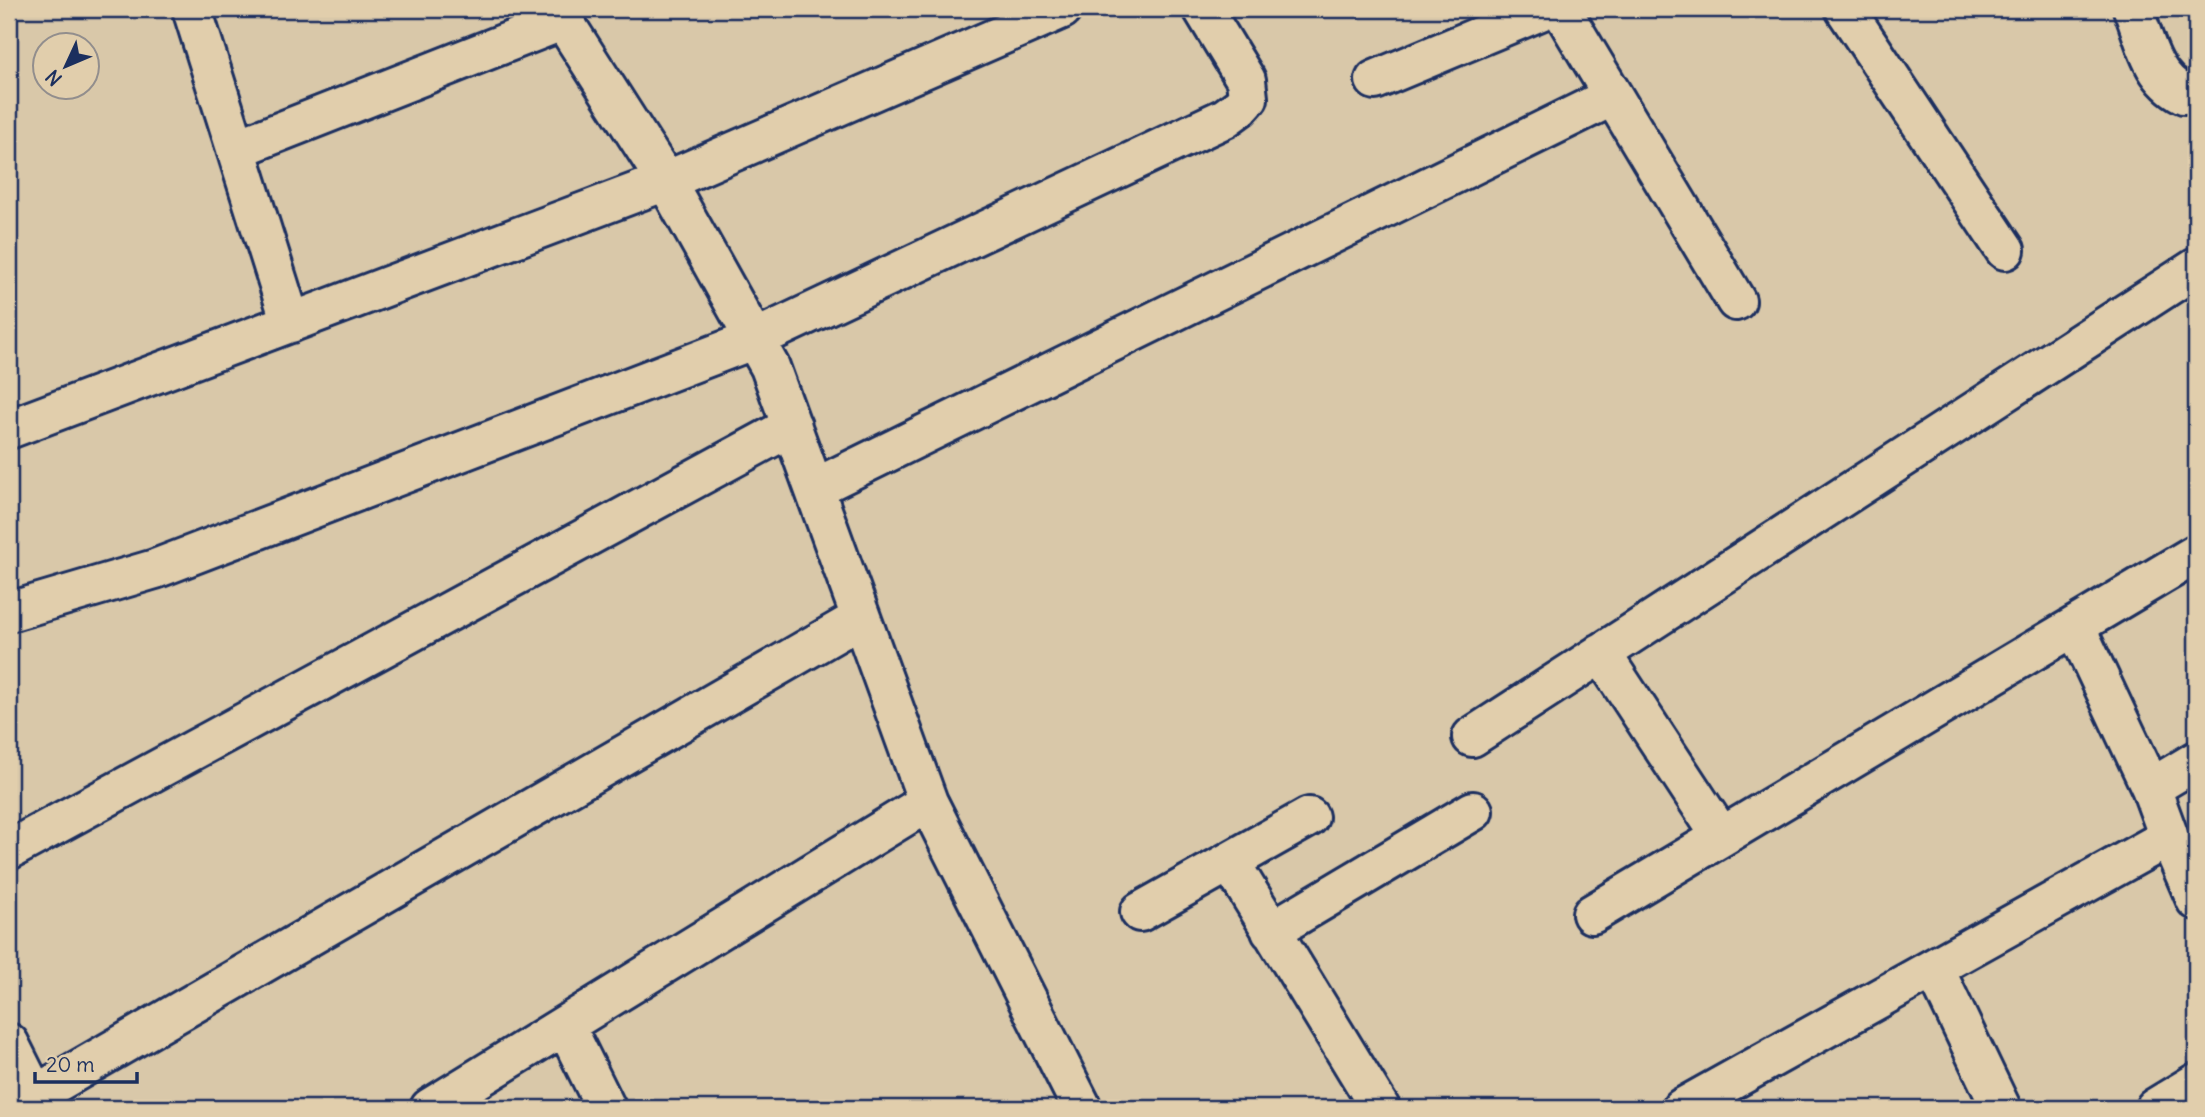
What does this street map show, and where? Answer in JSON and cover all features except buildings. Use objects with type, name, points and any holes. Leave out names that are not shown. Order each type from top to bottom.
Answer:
[{"type":"street","points":[[192,9],[290,323]]},
{"type":"street","points":[[9,429],[666,181],[1062,9]]},
{"type":"street","points":[[9,612],[155,569],[755,339],[1225,118],[1248,98],[1246,80],[1203,9]]},
{"type":"street","points":[[1375,80],[1545,9]]},
{"type":"street","points":[[1561,9],[1736,301]]},
{"type":"street","points":[[1845,9],[2005,250]]},
{"type":"street","points":[[2133,9],[2158,73],[2171,87],[2184,94],[2196,90]]},
{"type":"street","points":[[236,149],[560,14],[666,181],[770,366],[928,802],[1082,1108]]},
{"type":"street","points":[[815,488],[1613,96]]},
{"type":"street","points":[[1472,737],[2196,268]]},
{"type":"street","points":[[9,850],[792,426]]},
{"type":"street","points":[[1592,914],[2196,554]]},
{"type":"street","points":[[9,1044],[36,1102],[861,618]]},
{"type":"street","points":[[2075,626],[2151,788],[2196,900]]},
{"type":"street","points":[[1601,653],[1721,836]]},
{"type":"street","points":[[2151,788],[2196,761]]},
{"type":"street","points":[[430,1108],[928,802]]},
{"type":"street","points":[[1271,931],[1473,811]]},
{"type":"street","points":[[1140,912],[1309,817]]},
{"type":"street","points":[[1682,1108],[2169,837]]},
{"type":"street","points":[[1230,862],[1380,1108]]},
{"type":"street","points":[[1934,968],[2001,1108]]},
{"type":"street","points":[[565,1025],[606,1108]]},
{"type":"street","points":[[2155,1108],[2196,1083]]}]
